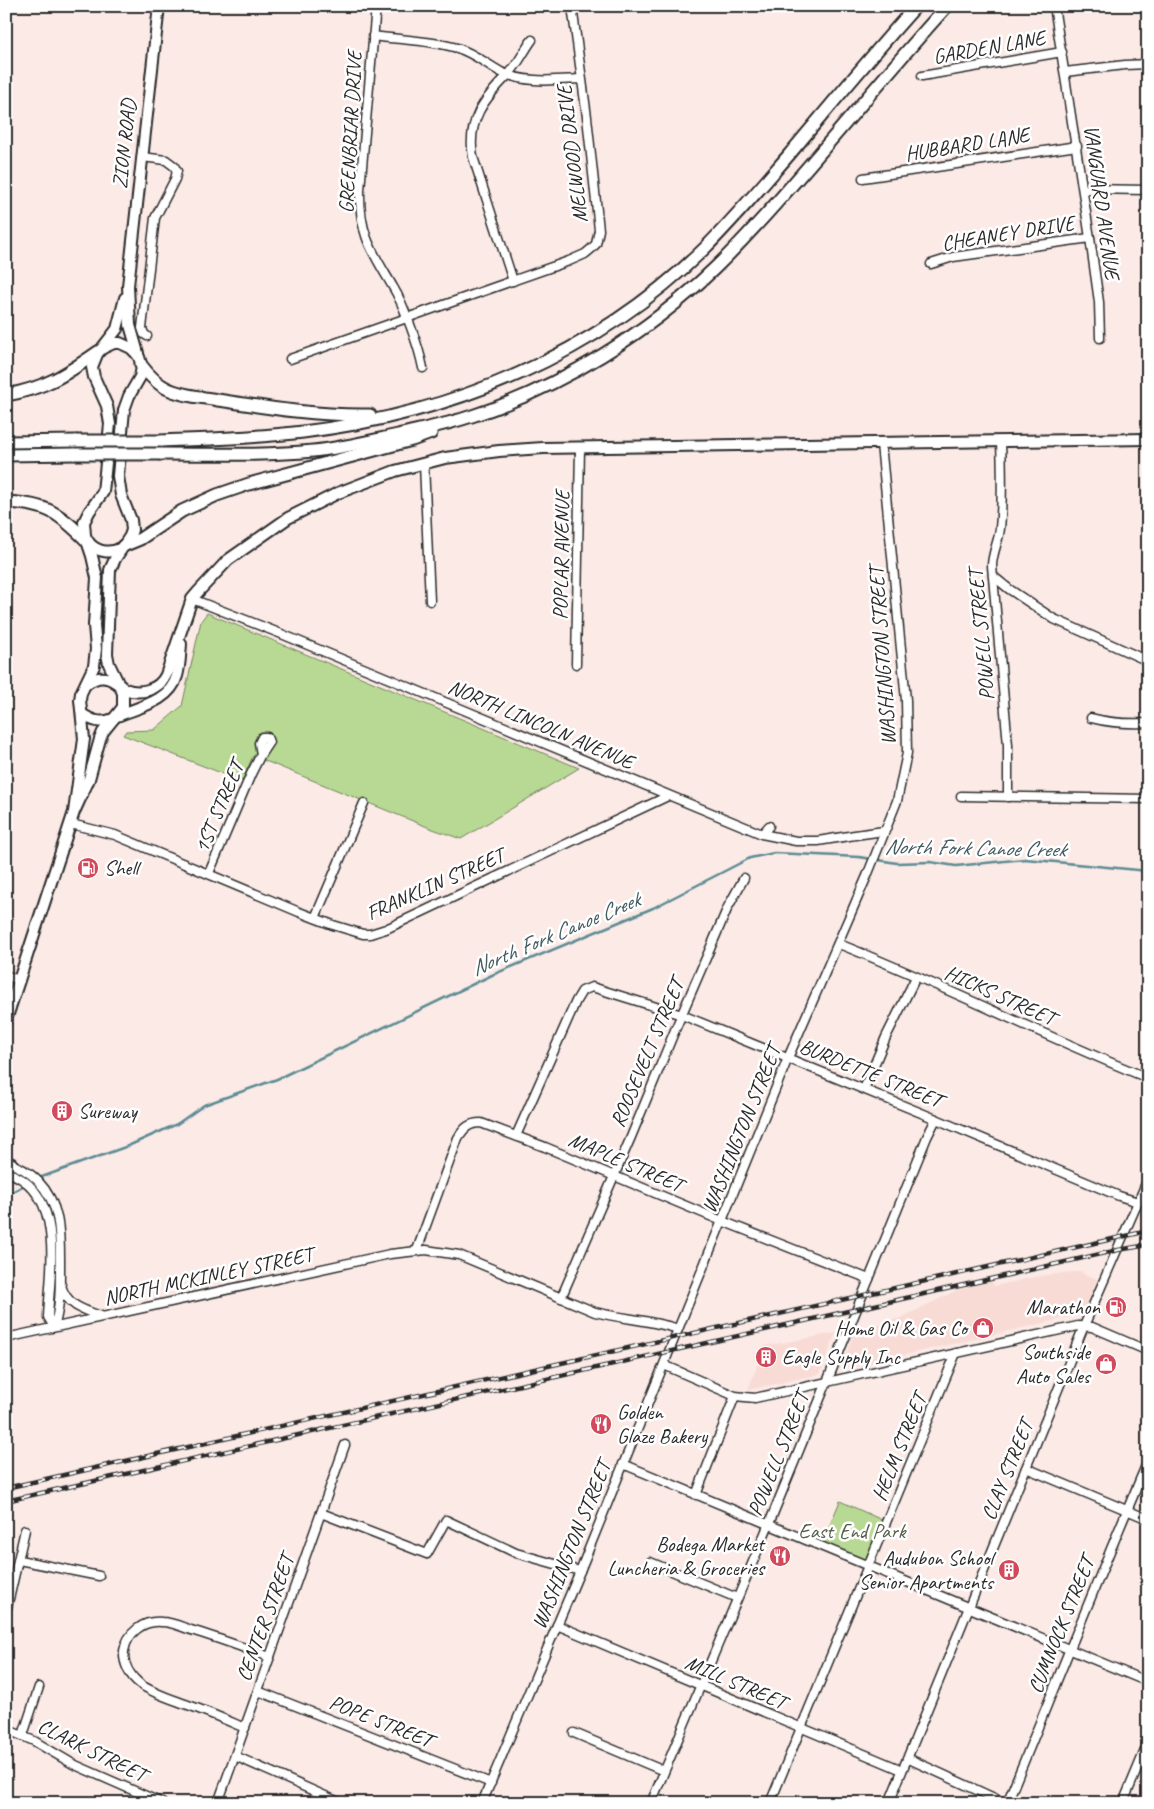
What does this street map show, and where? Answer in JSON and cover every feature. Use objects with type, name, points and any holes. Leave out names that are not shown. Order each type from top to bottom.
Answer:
[{"type":"highway","points":[[6,442],[223,439],[308,431],[367,422],[422,409],[490,387],[539,365],[605,328],[664,284],[724,229],[916,6]]},
{"type":"highway","points":[[124,546],[140,539],[182,511],[217,495],[249,484],[412,440],[498,407],[540,388],[613,348],[665,311],[698,284],[729,254],[804,172],[863,101],[947,6]]},
{"type":"highway","points":[[6,395],[48,384],[71,371],[100,350]]},
{"type":"highway","points":[[140,361],[157,382],[167,389],[241,404],[319,414],[352,416],[422,409]]},
{"type":"highway","points":[[6,455],[262,454],[315,451],[363,443],[446,424],[498,407]]},
{"type":"highway","points":[[6,502],[26,503],[48,509],[59,515],[88,542]]},
{"type":"main road","name":"ZION ROAD","points":[[100,350],[117,328],[128,286],[159,6]]},
{"type":"main road","name":"ZION ROAD","points":[[128,286],[130,325],[140,361]]},
{"type":"main road","points":[[6,1020],[74,812],[84,739],[80,700],[81,693],[94,666],[96,648],[94,625],[97,578],[84,529],[84,522],[103,492],[110,424],[107,406],[92,371],[93,362],[100,350],[114,343],[131,348],[140,361],[140,377],[127,401],[123,421],[119,482],[123,501],[132,525],[130,536],[110,570],[107,644],[109,664],[120,686],[124,700],[123,707],[100,738],[89,779],[74,812]]},
{"type":"main road","points":[[86,684],[101,677],[108,678],[126,689],[138,691],[147,690],[159,685],[166,675],[192,600],[228,560],[288,518],[338,493],[445,458],[499,451],[580,447],[1148,439]]},
{"type":"main road","points":[[88,542],[93,548],[104,552],[115,551],[124,546]]},
{"type":"main road","points":[[82,714],[98,722],[108,721],[155,701],[168,692],[177,677],[185,624]]},
{"type":"street","name":"GREENBRIAR DRIVE","points":[[376,6],[360,190],[360,214],[368,244],[394,288],[406,317],[422,368]]},
{"type":"street","name":"MELWOOD DRIVE","points":[[290,359],[585,254],[596,244],[599,222],[572,6]]},
{"type":"street","points":[[1054,6],[1062,52]]},
{"type":"street","points":[[373,36],[458,48],[509,75],[534,80],[581,79]]},
{"type":"street","points":[[513,281],[473,157],[471,139],[474,122],[482,105],[496,86],[509,75],[532,40]]},
{"type":"street","name":"VANGUARD AVENUE","points":[[1062,52],[1099,302],[1100,338]]},
{"type":"street","name":"GARDEN LANE","points":[[922,76],[1062,52]]},
{"type":"street","points":[[1065,72],[1148,64]]},
{"type":"street","name":"HUBBARD LANE","points":[[864,178],[1077,146]]},
{"type":"street","points":[[142,157],[166,160],[177,171],[175,179],[155,218],[142,328],[147,336]]},
{"type":"street","points":[[1083,189],[1148,190]]},
{"type":"street","name":"CHEANEY DRIVE","points":[[931,264],[953,257],[1090,238]]},
{"type":"street","name":"POWELL STREET","points":[[1001,442],[1000,531],[992,560],[1008,745],[1008,797]]},
{"type":"street","name":"WASHINGTON STREET","points":[[482,1803],[624,1464],[788,1058],[868,876],[897,801],[907,752],[904,681],[881,444]]},
{"type":"street","name":"POPLAR AVENUE","points":[[576,664],[580,447]]},
{"type":"street","points":[[424,464],[430,600]]},
{"type":"street","points":[[993,576],[1054,619],[1148,661]]},
{"type":"street","name":"NORTH LINCOLN AVENUE","points":[[192,600],[296,640],[762,834],[818,842],[854,835],[884,832]]},
{"type":"street","points":[[1091,718],[1124,723],[1148,723]]},
{"type":"street","name":"1ST STREET","points":[[209,874],[261,754]]},
{"type":"street","name":"FRANKLIN STREET","points":[[71,824],[115,835],[315,918],[356,932],[370,934],[378,932],[668,796]]},
{"type":"street","points":[[961,796],[1148,799]]},
{"type":"street","points":[[315,918],[364,803]]},
{"type":"street","points":[[762,834],[769,826]]},
{"type":"street","name":"ROOSEVELT STREET","points":[[561,1298],[728,907],[744,878]]},
{"type":"street","name":"HICKS STREET","points":[[839,944],[887,963],[1040,1033],[1148,1078]]},
{"type":"street","points":[[6,976],[20,981]]},
{"type":"street","points":[[864,1090],[886,1037],[916,976]]},
{"type":"street","name":"BURDETTE STREET","points":[[516,1136],[576,1001],[582,991],[598,988],[682,1015],[1119,1196],[1138,1202]]},
{"type":"street","name":"POWELL STREET","points":[[651,1803],[936,1119]]},
{"type":"street","name":"MAPLE STREET","points":[[417,1250],[462,1130],[469,1125],[481,1123],[870,1279]]},
{"type":"street","points":[[10,1167],[35,1178],[48,1193],[57,1212],[59,1222],[60,1278],[58,1316],[54,1327]]},
{"type":"street","points":[[10,1167],[39,1197],[47,1213],[51,1232],[48,1317],[54,1327]]},
{"type":"street","name":"CLAY STREET","points":[[889,1803],[1084,1326],[1148,1179]]},
{"type":"street","name":"NORTH MCKINLEY STREET","points":[[6,1338],[390,1254],[417,1250],[459,1255],[595,1312],[650,1321],[678,1328]]},
{"type":"street","points":[[60,1278],[64,1294],[69,1300],[80,1308],[103,1316]]},
{"type":"street","points":[[664,1365],[735,1396],[755,1398],[1078,1326],[1092,1327],[1148,1351]]},
{"type":"street","name":"HELM STREET","points":[[770,1803],[956,1353]]},
{"type":"street","points":[[696,1495],[735,1396]]},
{"type":"street","name":"CENTER STREET","points":[[218,1803],[345,1445]]},
{"type":"street","name":"CUMNOCK STREET","points":[[1006,1803],[1148,1461]]},
{"type":"street","points":[[624,1464],[1148,1682]]},
{"type":"street","points":[[1026,1468],[1148,1519]]},
{"type":"street","points":[[321,1513],[428,1554],[446,1520],[516,1553],[580,1571]]},
{"type":"street","points":[[6,1612],[25,1530]]},
{"type":"street","points":[[19,1560],[99,1576]]},
{"type":"street","points":[[650,1562],[737,1598]]},
{"type":"street","points":[[245,1728],[141,1685],[127,1669],[124,1656],[126,1643],[140,1626],[161,1621],[200,1632],[270,1657]]},
{"type":"street","name":"MILL STREET","points":[[557,1625],[902,1770]]},
{"type":"street","points":[[22,1735],[38,1687]]},
{"type":"street","name":"POPE STREET","points":[[258,1691],[491,1783]]},
{"type":"street","name":"CLARK STREET","points":[[6,1729],[22,1735],[73,1764],[162,1803]]},
{"type":"street","points":[[574,1733],[664,1771]]},
{"type":"street","points":[[1122,1803],[1148,1743]]},
{"type":"street","points":[[235,1756],[341,1803]]},
{"type":"street","points":[[907,1758],[1006,1803]]},
{"type":"shaded area","points":[[1082,1271],[1082,1273],[1097,1279],[1083,1314],[848,1368],[843,1361],[855,1332],[889,1323],[889,1321],[901,1318],[957,1290],[992,1281],[994,1286],[1040,1276]]},
{"type":"shaded area","points":[[836,1333],[820,1374],[748,1390],[765,1346]]},
{"type":"green space","points":[[207,613],[579,768],[461,839],[253,756],[242,781],[123,735],[126,731],[154,730],[182,706],[201,621]]},
{"type":"green space","name":"East End Park","points":[[840,1501],[882,1520],[865,1561],[822,1544]]},
{"type":"waterway","name":"North Fork Canoe Creek","points":[[39,1178],[128,1146],[177,1124],[204,1105],[277,1079],[492,975],[653,908],[750,858],[774,853],[859,857],[897,863],[930,862],[956,866],[1025,859],[1148,871]]},
{"type":"waterway","name":"North Fork Canoe Creek","points":[[6,1195],[34,1180]]},
{"type":"railway","points":[[6,1488],[1148,1231]]},
{"type":"railway","points":[[6,1501],[1118,1250],[1148,1245]]},
{"type":"place","name":"Shell","points":[[88,868]]},
{"type":"place","name":"Sureway","points":[[62,1111]]},
{"type":"place","name":"Marathon","points":[[1116,1307]]},
{"type":"place","name":"Home Oil & Gas Co","points":[[983,1328]]},
{"type":"place","name":"Eagle Supply Inc","points":[[766,1357]]},
{"type":"place","name":"Southside Auto Sales","points":[[1106,1364]]},
{"type":"place","name":"Golden Glaze Bakery","points":[[601,1424]]},
{"type":"place","name":"Bodega Market Luncheria & Groceries","points":[[780,1556]]},
{"type":"place","name":"Audubon School Senior Apartments","points":[[1009,1570]]}]
